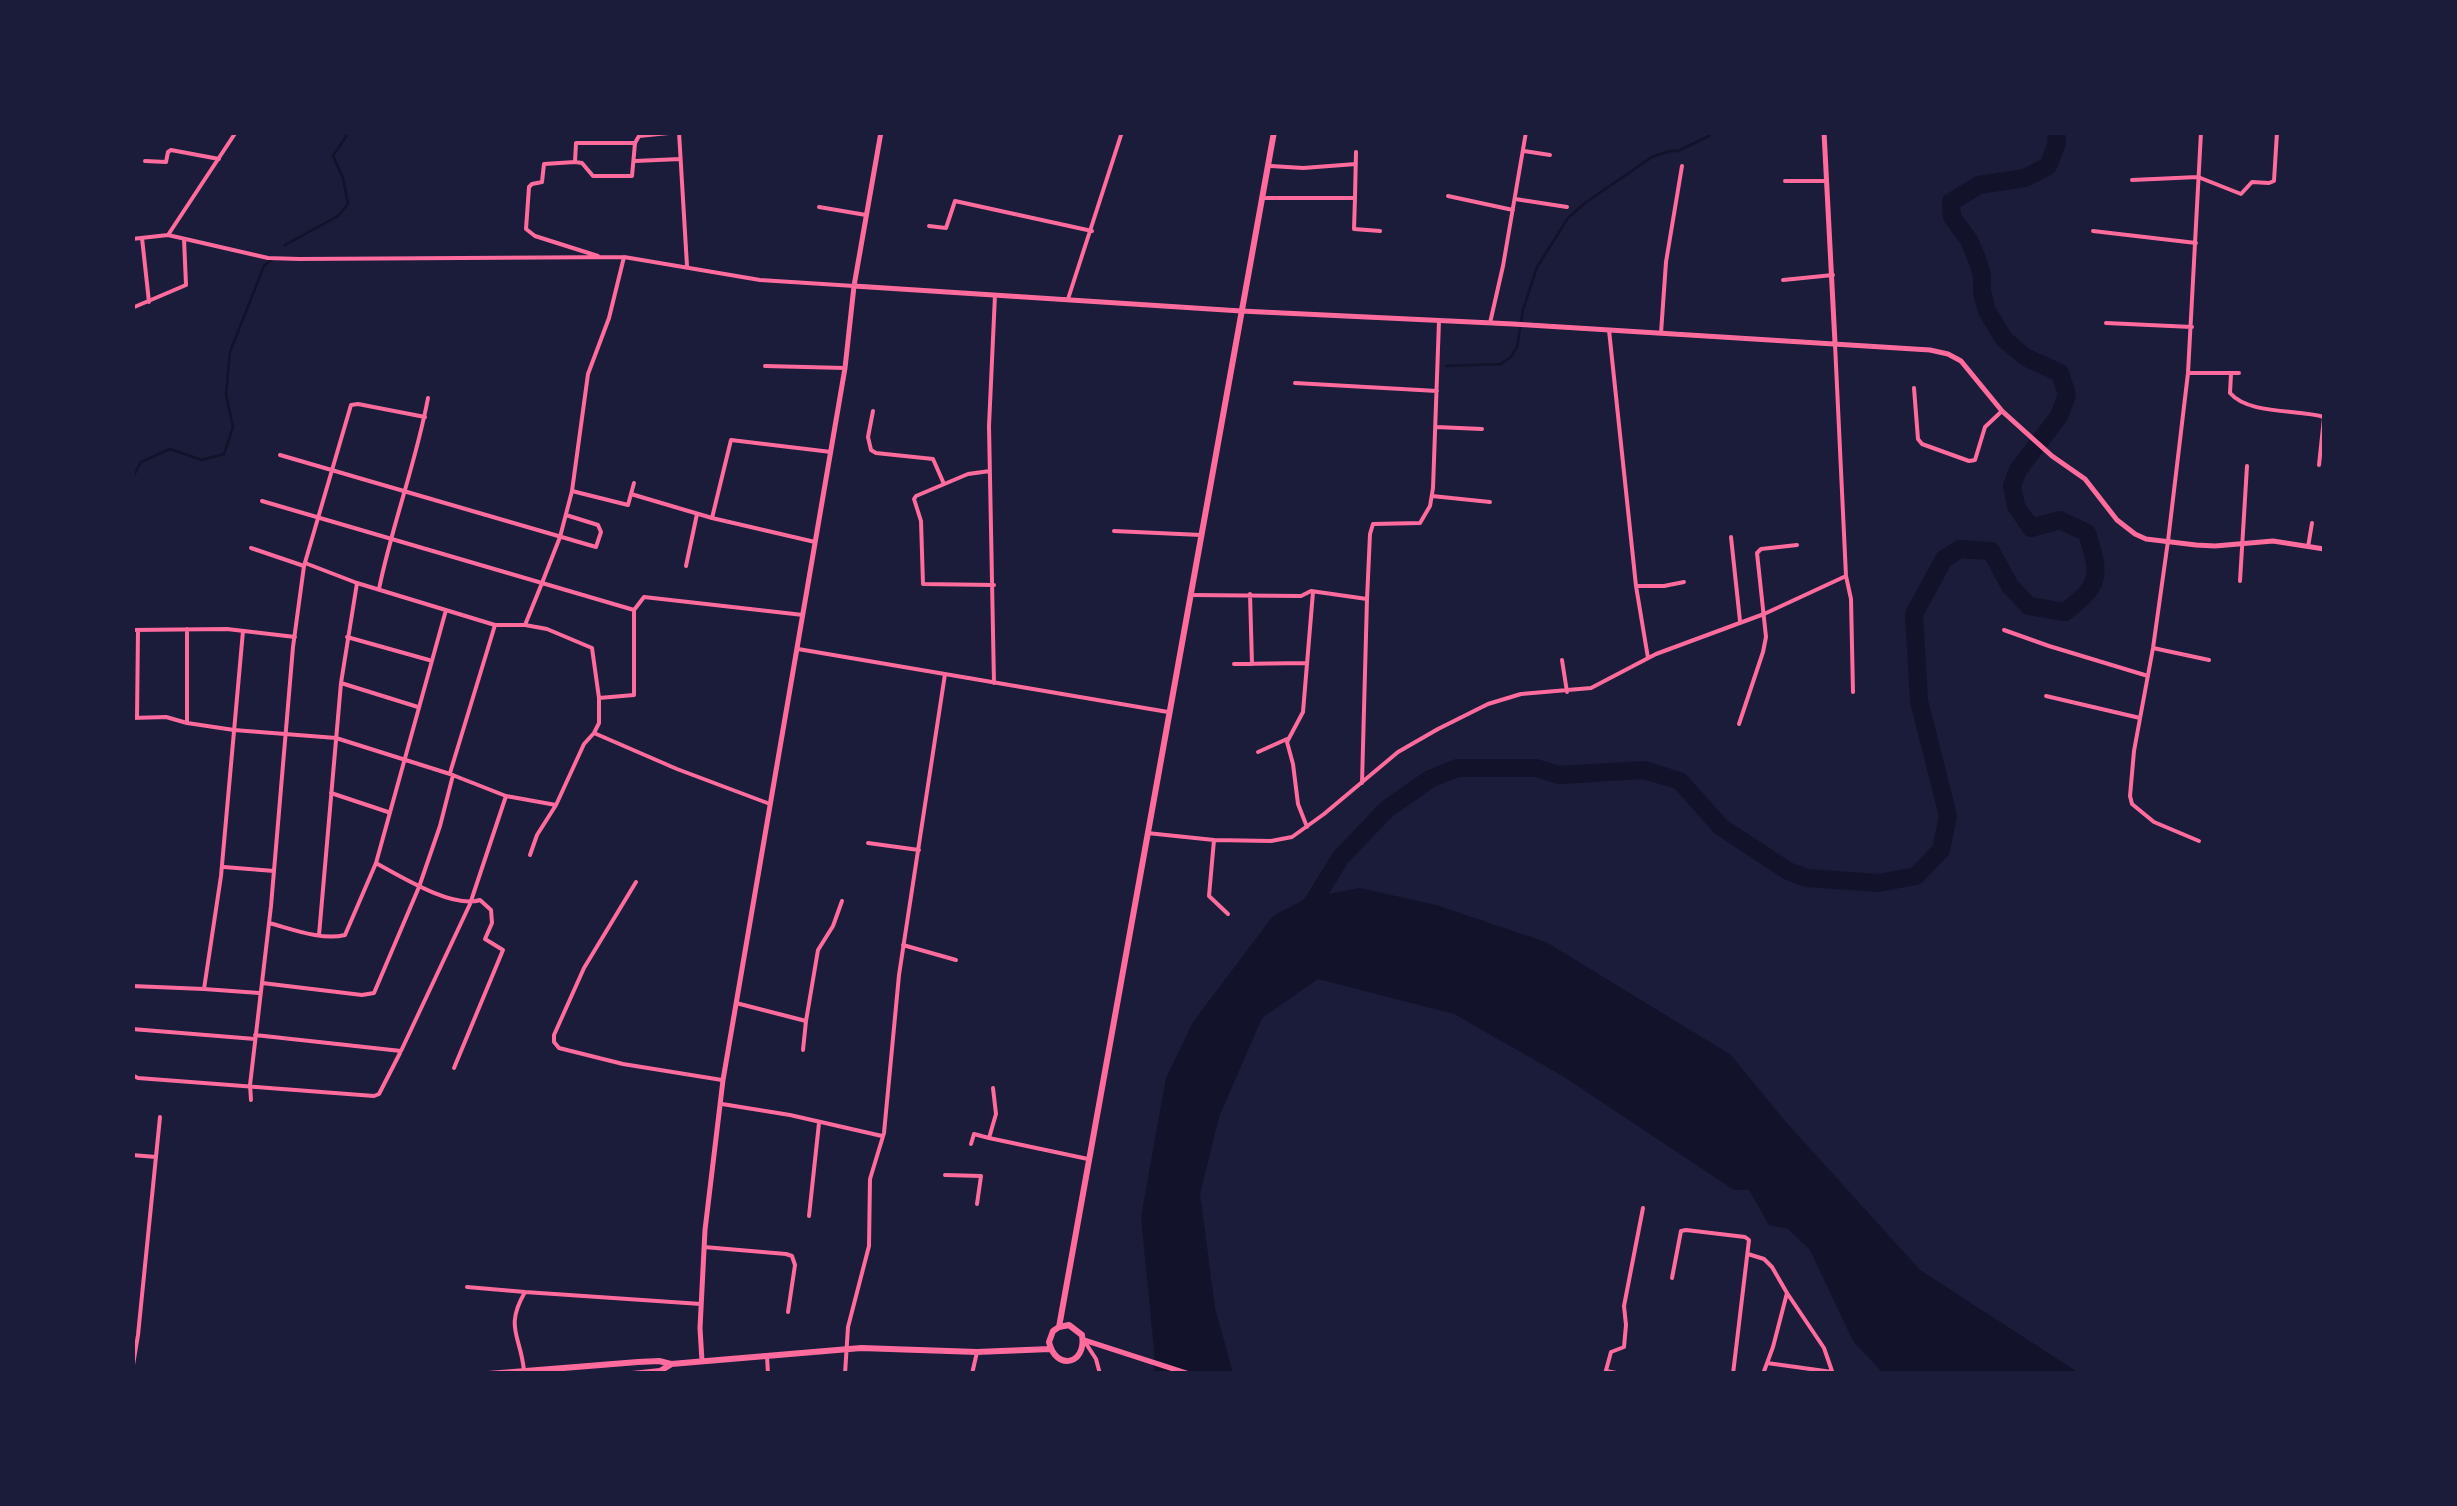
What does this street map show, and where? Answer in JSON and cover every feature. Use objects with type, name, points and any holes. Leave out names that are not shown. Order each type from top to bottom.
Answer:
[{"type":"main road","points":[[1058,1327],[1074,1327],[1084,1341],[1080,1356],[1059,1359],[1050,1349],[1050,1336],[1058,1327],[1274,132]]},
{"type":"main road","points":[[488,1374],[862,1348],[976,1352],[1050,1349]]},
{"type":"main road","points":[[632,1374],[660,1371],[671,1364]]},
{"type":"street","points":[[168,235],[236,132]]},
{"type":"street","points":[[602,257],[535,236],[526,229],[529,187],[542,182],[544,164],[582,163],[593,176],[628,177],[634,174],[640,135],[679,132],[688,266]]},
{"type":"street","points":[[702,1362],[700,1304],[704,1247],[723,1080],[804,615],[881,132]]},
{"type":"street","points":[[1068,300],[1122,132]]},
{"type":"street","points":[[1490,323],[1526,132]]},
{"type":"street","points":[[1824,132],[1854,692]]},
{"type":"street","points":[[2199,840],[2154,822],[2132,804],[2130,784],[2153,648],[2188,373],[2201,132]]},
{"type":"street","points":[[2132,180],[2198,177],[2244,193],[2252,182],[2272,183],[2275,178],[2277,132]]},
{"type":"street","points":[[575,162],[576,143],[636,143]]},
{"type":"street","points":[[145,161],[166,162],[170,150],[218,159]]},
{"type":"street","points":[[1524,151],[1550,155]]},
{"type":"street","points":[[1356,152],[1354,229],[1380,231]]},
{"type":"street","points":[[635,160],[681,159]]},
{"type":"street","points":[[1268,166],[1356,164]]},
{"type":"street","points":[[1662,333],[1666,262],[1682,166]]},
{"type":"street","points":[[1785,181],[1827,181]]},
{"type":"street","points":[[1448,196],[1513,210]]},
{"type":"street","points":[[1262,198],[1354,198]]},
{"type":"street","points":[[1515,198],[1568,207]]},
{"type":"street","points":[[929,226],[946,228],[955,201],[1092,231]]},
{"type":"street","points":[[818,207],[866,215]]},
{"type":"street","points":[[2093,231],[2196,243]]},
{"type":"street","points":[[132,240],[168,235],[268,258],[624,256],[760,280],[1930,350],[1960,362],[2023,431],[2085,479],[2129,530],[2146,538],[2215,546],[2273,541],[2324,549]]},
{"type":"street","points":[[142,238],[149,302]]},
{"type":"street","points":[[132,308],[186,285],[184,238]]},
{"type":"street","points":[[525,626],[566,515],[588,374],[624,256]]},
{"type":"street","points":[[1783,280],[1833,275]]},
{"type":"street","points":[[994,683],[989,426],[995,295]]},
{"type":"street","points":[[1362,783],[1371,527],[1377,522],[1414,525],[1427,513],[1432,496],[1440,321]]},
{"type":"street","points":[[2106,322],[2192,327]]},
{"type":"street","points":[[1609,330],[1636,586],[1648,658]]},
{"type":"street","points":[[764,366],[845,368]]},
{"type":"street","points":[[2188,373],[2239,373]]},
{"type":"street","points":[[2232,374],[2230,393],[2235,398],[2276,412],[2324,418],[2318,465]]},
{"type":"street","points":[[1295,383],[1437,391]]},
{"type":"street","points":[[1914,388],[1918,438],[1922,444],[1969,461],[1975,460],[1985,428],[2002,410]]},
{"type":"street","points":[[379,589],[428,398]]},
{"type":"street","points":[[251,1100],[294,637],[305,564],[351,405],[424,417]]},
{"type":"street","points":[[873,411],[868,436],[871,450],[933,459],[944,486]]},
{"type":"street","points":[[1436,426],[1482,430]]},
{"type":"street","points":[[712,518],[731,440],[830,452]]},
{"type":"street","points":[[280,456],[594,547],[598,543],[598,525],[566,515]]},
{"type":"street","points":[[2240,581],[2247,466]]},
{"type":"street","points":[[990,472],[968,474],[915,498],[921,521],[923,584],[994,585]]},
{"type":"street","points":[[572,491],[626,505],[634,483]]},
{"type":"street","points":[[631,494],[816,542]]},
{"type":"street","points":[[1432,496],[1490,502]]},
{"type":"street","points":[[262,501],[634,610]]},
{"type":"street","points":[[686,566],[697,514]]},
{"type":"street","points":[[2308,547],[2312,522]]},
{"type":"street","points":[[1114,531],[1201,535]]},
{"type":"street","points":[[1731,538],[1740,621]]},
{"type":"street","points":[[1738,724],[1766,638],[1757,553],[1761,549],[1797,545]]},
{"type":"street","points":[[251,548],[446,610],[495,624],[536,627],[592,648],[599,723],[584,744],[556,806],[536,835],[530,855]]},
{"type":"street","points":[[1147,833],[1214,840],[1284,840],[1307,827],[1398,752],[1488,704],[1521,694],[1591,688],[1648,658],[1764,614],[1846,576]]},
{"type":"street","points":[[1636,586],[1684,582]]},
{"type":"street","points":[[319,935],[336,738],[357,583]]},
{"type":"street","points":[[1190,595],[1300,596],[1312,592],[1367,599]]},
{"type":"street","points":[[1258,752],[1287,739],[1298,725],[1312,592]]},
{"type":"street","points":[[1250,594],[1252,664]]},
{"type":"street","points":[[599,698],[634,696],[634,610],[644,597],[804,615]]},
{"type":"street","points":[[269,923],[319,935],[345,936],[376,864],[446,610]]},
{"type":"street","points":[[260,983],[362,995],[374,992],[420,886],[440,826],[495,624]]},
{"type":"street","points":[[294,637],[243,631],[135,630],[134,718],[166,717],[234,730],[336,738],[452,774],[506,796],[556,806]]},
{"type":"street","points":[[186,723],[187,630]]},
{"type":"street","points":[[2004,630],[2148,676]]},
{"type":"street","points":[[204,989],[222,866],[243,631]]},
{"type":"street","points":[[347,637],[431,661]]},
{"type":"street","points":[[2153,648],[2210,660]]},
{"type":"street","points":[[798,649],[1169,713]]},
{"type":"street","points":[[1562,660],[1567,692]]},
{"type":"street","points":[[1234,664],[1306,663]]},
{"type":"street","points":[[845,1374],[846,1336],[870,1246],[869,1190],[890,1093],[895,1014],[945,674]]},
{"type":"street","points":[[342,683],[419,707]]},
{"type":"street","points":[[2046,696],[2140,718]]},
{"type":"street","points":[[594,733],[770,804]]},
{"type":"street","points":[[1287,739],[1298,804],[1307,827]]},
{"type":"street","points":[[331,793],[390,813]]},
{"type":"street","points":[[132,1075],[377,1096],[470,904],[506,796]]},
{"type":"street","points":[[1214,840],[1209,892],[1211,899],[1228,914]]},
{"type":"street","points":[[868,843],[919,850]]},
{"type":"street","points":[[376,864],[420,886],[470,904],[480,900],[489,906],[492,923],[485,939],[503,950],[454,1068]]},
{"type":"street","points":[[222,866],[274,871]]},
{"type":"street","points":[[636,882],[584,968],[554,1035],[556,1046],[622,1064],[723,1080]]},
{"type":"street","points":[[803,1050],[818,950],[842,901]]},
{"type":"street","points":[[906,946],[956,960]]},
{"type":"street","points":[[132,986],[259,993]]},
{"type":"street","points":[[736,1004],[806,1021]]},
{"type":"street","points":[[132,1029],[401,1051]]},
{"type":"street","points":[[990,1138],[996,1114],[993,1088]]},
{"type":"street","points":[[722,1104],[882,1136]]},
{"type":"street","points":[[132,1371],[160,1117]]},
{"type":"street","points":[[809,1216],[820,1123]]},
{"type":"street","points":[[971,1144],[974,1134],[1088,1159]]},
{"type":"street","points":[[132,1155],[156,1156]]},
{"type":"street","points":[[946,1176],[981,1176],[977,1204]]},
{"type":"street","points":[[1622,1374],[1605,1372],[1611,1352],[1624,1347],[1624,1306],[1643,1208]]},
{"type":"street","points":[[1672,1278],[1681,1232],[1745,1236],[1749,1244],[1733,1374]]},
{"type":"street","points":[[704,1247],[792,1256],[788,1312]]},
{"type":"street","points":[[1748,1254],[1772,1266],[1824,1348],[1832,1373],[1767,1362]]},
{"type":"street","points":[[467,1287],[700,1304]]},
{"type":"street","points":[[524,1371],[513,1327],[525,1292]]},
{"type":"street","points":[[1764,1374],[1787,1292]]},
{"type":"street","points":[[1084,1341],[1189,1374]]},
{"type":"street","points":[[1084,1341],[1100,1374]]},
{"type":"street","points":[[972,1374],[976,1352]]},
{"type":"street","points":[[766,1356],[768,1374]]},
{"type":"street","points":[[671,1364],[672,1374]]},
{"type":"shaded area","points":[[1360,888],[1436,905],[1546,942],[1731,1055],[1785,1121],[1920,1270],[2079,1373],[1883,1373],[1853,1341],[1810,1250],[1788,1229],[1769,1225],[1749,1190],[1734,1190],[1561,1075],[1454,1014],[1318,979],[1262,1018],[1219,1117],[1200,1194],[1215,1308],[1233,1373],[1154,1374],[1141,1217],[1166,1078],[1193,1022],[1273,916],[1307,898]]},
{"type":"waterway","points":[[285,245],[338,216],[348,204],[333,156],[349,132]]},
{"type":"waterway","points":[[1446,366],[1501,364],[1511,357],[1537,267],[1568,218],[1652,157],[1678,151],[1712,132]]},
{"type":"waterway","points":[[1305,915],[1341,857],[1387,809],[1430,779],[1457,768],[1536,768],[1559,775],[1644,770],[1680,781],[1721,827],[1788,871],[1807,878],[1878,883],[1916,876],[1941,850],[1948,816],[1919,701],[1914,614],[1944,559],[1960,549],[1991,551],[2010,586],[2029,606],[2065,612],[2086,594],[2095,578],[2087,533],[2060,520],[2031,528],[2016,506],[2012,486],[2018,470],[2059,416],[2067,395],[2060,373],[2025,357],[2004,339],[1987,311],[1982,275],[1969,240],[1952,217],[1951,202],[1979,185],[2025,178],[2048,166],[2057,143],[2056,132]]},
{"type":"waterway","points":[[132,479],[141,462],[170,449],[202,460],[224,454],[233,427],[226,395],[230,352],[264,266],[271,260]]}]
